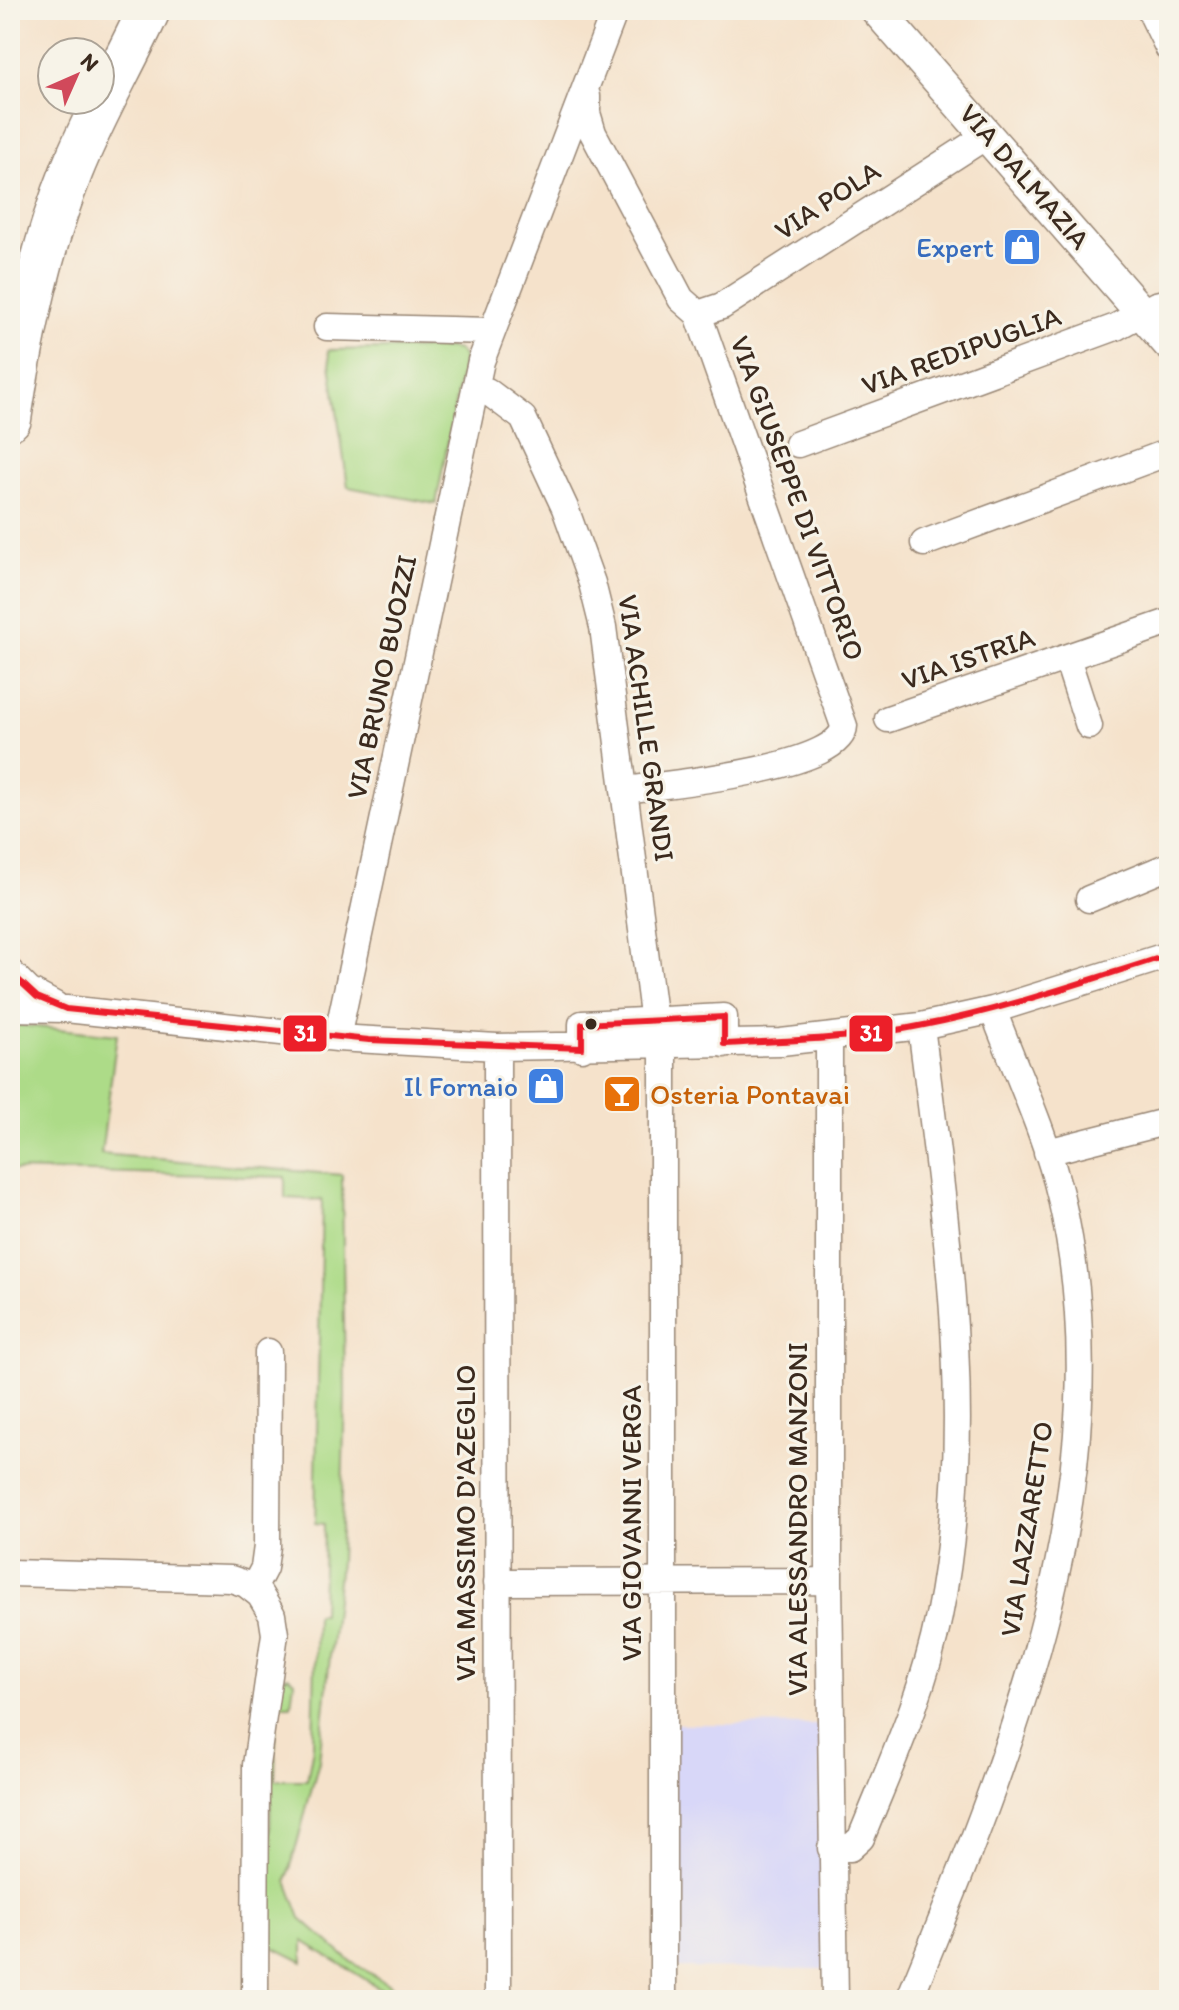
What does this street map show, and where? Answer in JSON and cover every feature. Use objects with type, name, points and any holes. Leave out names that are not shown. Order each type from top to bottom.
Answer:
[{"type":"main road","points":[[10,419],[25,323],[50,231],[95,117],[149,10]]},
{"type":"street","name":"VIA BRUNO BUOZZI","points":[[337,1038],[475,388],[491,331],[556,170],[615,10]]},
{"type":"street","name":"VIA DALMAZIA","points":[[877,10],[989,134],[1156,307],[1169,344]]},
{"type":"street","points":[[1150,10],[1169,49]]},
{"type":"street","name":"VIA GIUSEPPE DI VITTORIO","points":[[588,85],[588,123],[681,299],[698,314],[842,717],[843,734],[828,749],[768,768],[624,790]]},
{"type":"street","name":"VIA POLA","points":[[698,314],[722,306],[989,134]]},
{"type":"street","points":[[556,170],[568,159],[585,153],[611,169]]},
{"type":"street","name":"VIA REDIPUGLIA","points":[[798,444],[1116,327],[1156,307]]},
{"type":"street","points":[[327,327],[491,331]]},
{"type":"street","name":"VIA ACHILLE GRANDI","points":[[475,388],[487,391],[523,418],[565,508],[592,583],[603,627],[658,1034]]},
{"type":"street","points":[[924,543],[1169,452]]},
{"type":"street","name":"VIA ISTRIA","points":[[888,719],[1169,622]]},
{"type":"street","name":"VIA ISTRIA","points":[[1067,658],[1089,726]]},
{"type":"street","points":[[1089,899],[1169,866]]},
{"type":"street","points":[[10,1008],[66,1009],[337,1038],[497,1047],[582,1048],[658,1034],[724,1044],[829,1038],[921,1026],[993,1010],[1169,955]]},
{"type":"street","points":[[10,972],[37,997],[66,1009]]},
{"type":"street","name":"VIA LAZZARETTO","points":[[909,2000],[1025,1699],[1054,1587],[1077,1439],[1079,1339],[1066,1221],[1047,1152],[993,1010]]},
{"type":"street","points":[[831,1848],[855,1846],[861,1838],[926,1667],[939,1616],[947,1565],[955,1448],[954,1331],[950,1268],[921,1026]]},
{"type":"street","name":"VIA GIOVANNI VERGA","points":[[658,1034],[663,2000]]},
{"type":"street","name":"VIA ALESSANDRO MANZONI","points":[[829,1038],[829,1581],[835,2000]]},
{"type":"street","name":"VIA MASSIMO D'AZEGLIO","points":[[497,1047],[498,2000]]},
{"type":"street","points":[[1047,1152],[1169,1121]]},
{"type":"street","points":[[253,1589],[264,1568],[267,1546],[268,1352]]},
{"type":"street","points":[[10,1573],[219,1578],[239,1581],[253,1589],[268,1607],[275,1634],[256,1765],[255,2000]]},
{"type":"street","points":[[497,1582],[829,1581]]},
{"type":"shaded area","points":[[674,1724],[820,1725],[825,1969],[674,1968]]},
{"type":"green space","points":[[328,350],[458,350],[464,357],[436,504],[348,487]]},
{"type":"green space","points":[[17,1025],[117,1035],[101,1154],[342,1175],[345,1395],[340,1561],[319,1761],[287,1881],[301,1918],[350,1961],[414,2000],[399,2000],[303,1941],[303,1962],[269,1945],[271,1751],[276,1716],[275,1780],[307,1780],[313,1747],[316,1614],[322,1614],[324,1524],[315,1523],[322,1200],[285,1198],[285,1177],[10,1170],[10,1027]]},
{"type":"green space","points":[[288,1676],[294,1681],[291,1705],[277,1705],[281,1678]]},
{"type":"transit line","name":"31","points":[[10,972],[37,997],[66,1009],[369,1040],[582,1048],[582,1024],[724,1017],[724,1044],[899,1030],[1017,1002],[1169,955]]},
{"type":"place","name":"Expert","points":[[1022,247]]},
{"type":"place","name":"Il Fornaio","points":[[546,1086]]},
{"type":"place","name":"Osteria Pontavai","points":[[622,1094]]}]
